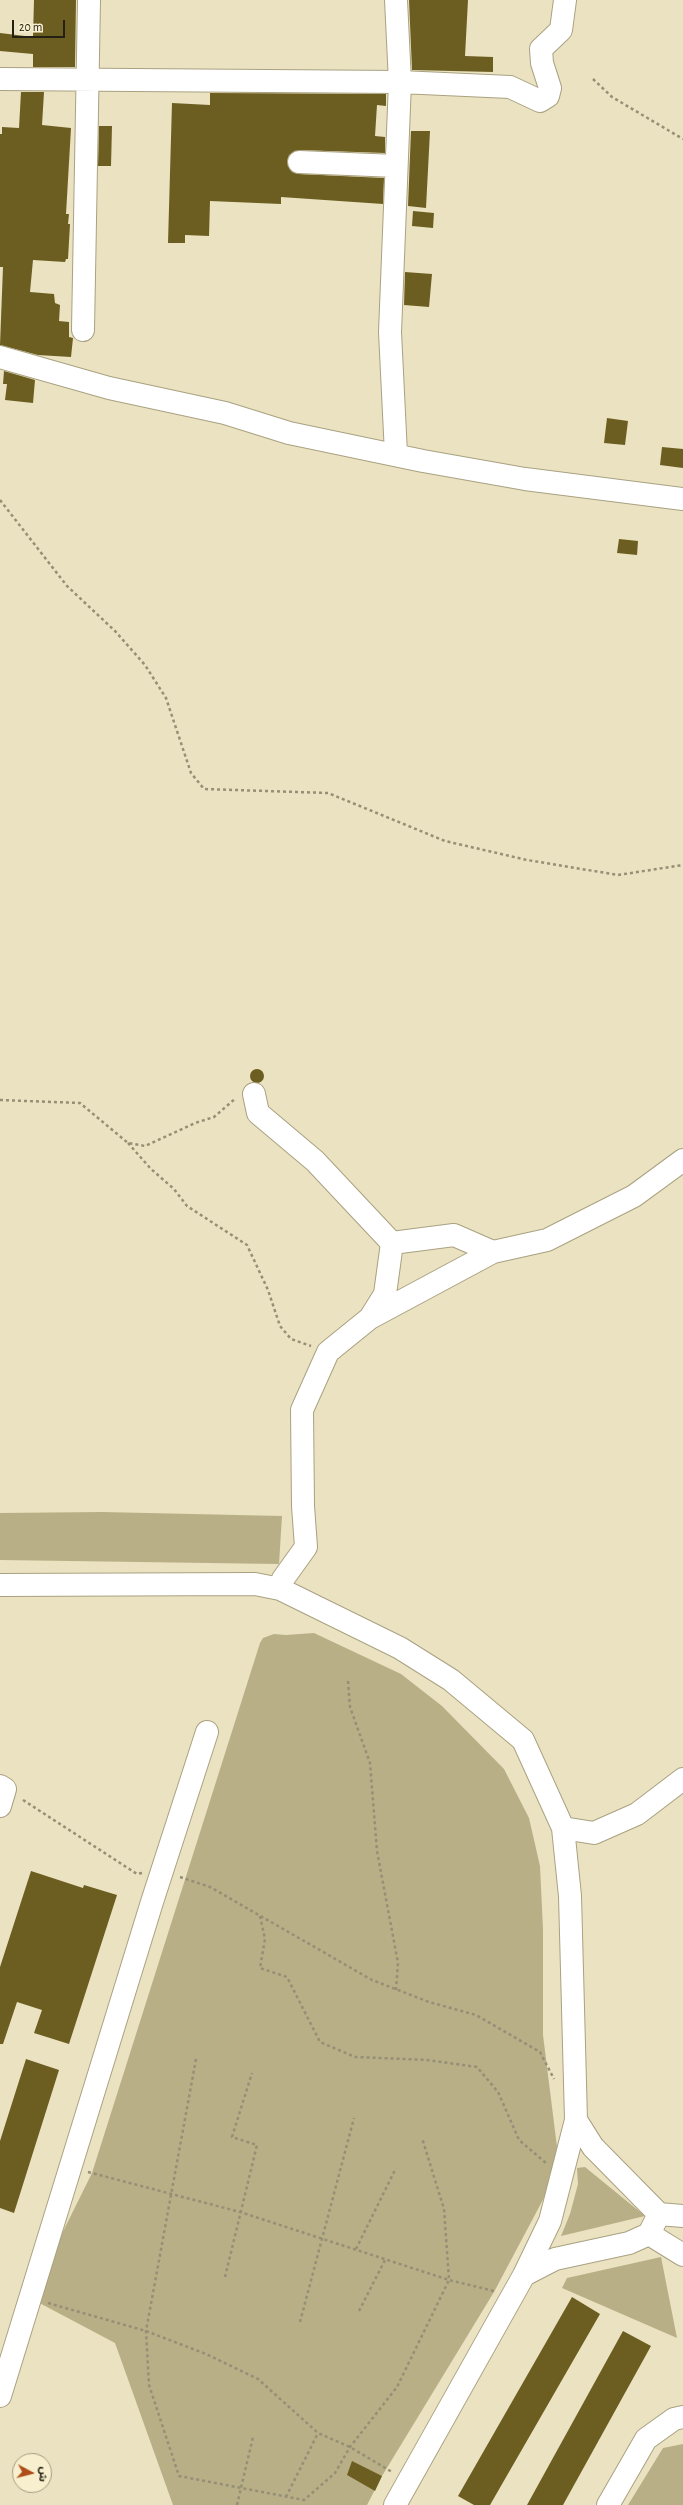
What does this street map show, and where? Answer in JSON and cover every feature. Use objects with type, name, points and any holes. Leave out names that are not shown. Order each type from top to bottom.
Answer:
[{"type":"street","points":[[83,330],[89,79],[89,0]]},
{"type":"street","points":[[396,0],[400,82],[390,332],[396,454]]},
{"type":"street","points":[[0,79],[400,82],[510,87],[540,101],[544,101],[548,96],[550,88],[542,63],[541,49],[561,30],[565,0]]},
{"type":"street","points":[[299,162],[396,166]]},
{"type":"street","points":[[0,356],[109,388],[225,413],[289,433],[525,479],[683,499]]},
{"type":"street","points":[[254,1094],[258,1112],[315,1161],[392,1243]]},
{"type":"street","points":[[280,1589],[283,1578],[306,1548],[303,1506],[302,1410],[328,1352],[370,1318],[493,1252],[547,1240],[634,1196],[683,1160]]},
{"type":"street","points":[[392,1243],[454,1235],[493,1252]]},
{"type":"street","points":[[370,1318],[385,1294],[392,1243]]},
{"type":"street","points":[[0,1585],[255,1584],[280,1589],[400,1648],[452,1680],[523,1740],[562,1828],[570,1896],[576,2120],[560,2187],[550,2222],[524,2275],[408,2482],[399,2504]]},
{"type":"street","points":[[0,2396],[162,1871],[207,1732]]},
{"type":"street","points":[[562,1828],[594,1833],[637,1814],[683,1779]]},
{"type":"street","points":[[576,2120],[593,2147],[659,2214],[683,2216]]},
{"type":"street","points":[[524,2275],[555,2259],[629,2243],[649,2234],[659,2214]]},
{"type":"street","points":[[649,2234],[683,2255]]},
{"type":"street","points":[[608,2505],[646,2439],[674,2419],[683,2417]]},
{"type":"path","points":[[593,79],[612,97],[683,140]]},
{"type":"path","points":[[0,500],[67,586],[115,631],[145,665],[166,698],[191,773],[204,789],[328,793],[445,841],[527,860],[610,874],[618,875],[683,865]]},
{"type":"path","points":[[128,1143],[145,1146],[195,1123],[214,1117],[245,1090],[254,1094]]},
{"type":"path","points":[[0,1100],[80,1104],[128,1143],[151,1168],[174,1189],[187,1206],[247,1245],[268,1290],[280,1326],[291,1339],[328,1352]]},
{"type":"path","points":[[348,1680],[350,1707],[370,1763],[377,1851],[398,1963],[396,1990]]},
{"type":"path","points":[[2,1793],[137,1874],[162,1871],[210,1887],[372,1980],[429,2002],[476,2015],[540,2052],[558,2086]]},
{"type":"path","points":[[260,1916],[265,1939],[260,1968],[287,1976],[320,2042],[355,2057],[427,2060],[477,2067],[498,2092],[519,2140],[548,2165],[560,2187]]},
{"type":"path","points":[[196,2059],[146,2331],[149,2385],[179,2476],[240,2486],[304,2500],[335,2473],[350,2447],[397,2387],[449,2280],[444,2209],[422,2138]]},
{"type":"path","points":[[225,2277],[257,2145],[232,2137],[252,2073]]},
{"type":"path","points":[[300,2322],[354,2118]]},
{"type":"path","points":[[356,2249],[396,2168]]},
{"type":"path","points":[[92,2173],[240,2212],[386,2258],[449,2280],[494,2292]]},
{"type":"path","points":[[359,2311],[386,2258]]},
{"type":"path","points":[[30,2298],[146,2331],[206,2354],[258,2379],[318,2433],[350,2447],[408,2482]]},
{"type":"path","points":[[286,2497],[318,2433]]},
{"type":"path","points":[[237,2505],[240,2486],[253,2437]]},
{"type":"shaded area","points":[[102,1512],[282,1516],[279,1564],[0,1560],[0,1513]]},
{"type":"shaded area","points":[[314,1633],[401,1674],[442,1706],[504,1769],[529,1818],[540,1866],[543,1930],[543,2035],[557,2147],[555,2177],[494,2292],[382,2476],[367,2505],[173,2505],[115,2343],[30,2298],[92,2173],[260,1643],[263,1638],[274,1634],[286,1635]]},
{"type":"shaded area","points":[[585,2167],[645,2216],[561,2236],[570,2214],[578,2184],[577,2168]]},
{"type":"shaded area","points":[[661,2257],[677,2338],[562,2288],[567,2278]]},
{"type":"shaded area","points":[[683,2444],[683,2505],[628,2505],[663,2448]]},
{"type":"building","points":[[34,0],[76,0],[75,67],[33,67],[33,54],[0,51],[0,33],[33,37]]},
{"type":"building","points":[[409,0],[468,0],[465,56],[493,57],[493,72],[412,70]]},
{"type":"building","points":[[21,92],[44,92],[42,125],[71,128],[66,214],[69,214],[68,224],[70,224],[68,259],[66,259],[65,262],[33,260],[30,292],[54,294],[55,303],[60,305],[59,321],[69,322],[69,337],[73,338],[71,357],[38,355],[0,345],[3,267],[0,267],[0,134],[2,134],[2,127],[19,128]]},
{"type":"building","points":[[210,93],[386,94],[386,106],[377,105],[375,136],[385,137],[385,153],[300,150],[289,155],[287,162],[292,172],[298,174],[384,178],[383,204],[281,197],[281,204],[210,201],[209,236],[185,235],[185,243],[168,243],[172,103],[210,105]]},
{"type":"building","points":[[99,126],[112,126],[111,166],[98,166]]},
{"type":"building","points":[[411,131],[430,131],[426,208],[408,206]]},
{"type":"building","points":[[413,211],[434,213],[433,228],[412,226]]},
{"type":"building","points":[[405,272],[432,274],[429,307],[404,305]]},
{"type":"building","points":[[4,371],[35,380],[33,403],[5,400],[7,384],[3,384]]},
{"type":"building","points":[[607,418],[628,421],[625,445],[604,443]]},
{"type":"building","points":[[662,447],[683,449],[683,468],[660,465]]},
{"type":"building","points":[[619,539],[638,541],[637,555],[617,553]]},
{"type":"building","points":[[254,1069],[260,1069],[264,1073],[264,1079],[260,1083],[254,1083],[250,1079],[250,1073]]},
{"type":"building","points":[[31,1871],[83,1888],[84,1885],[117,1895],[69,2044],[34,2033],[42,2010],[17,2002],[3,2044],[0,2044],[0,1967]]},
{"type":"building","points":[[26,2059],[59,2070],[14,2213],[0,2208],[0,2141]]},
{"type":"building","points":[[572,2297],[600,2314],[490,2505],[474,2505],[458,2496]]},
{"type":"building","points":[[623,2331],[651,2346],[563,2505],[527,2505]]},
{"type":"building","points":[[352,2461],[382,2476],[375,2491],[347,2475]]}]
